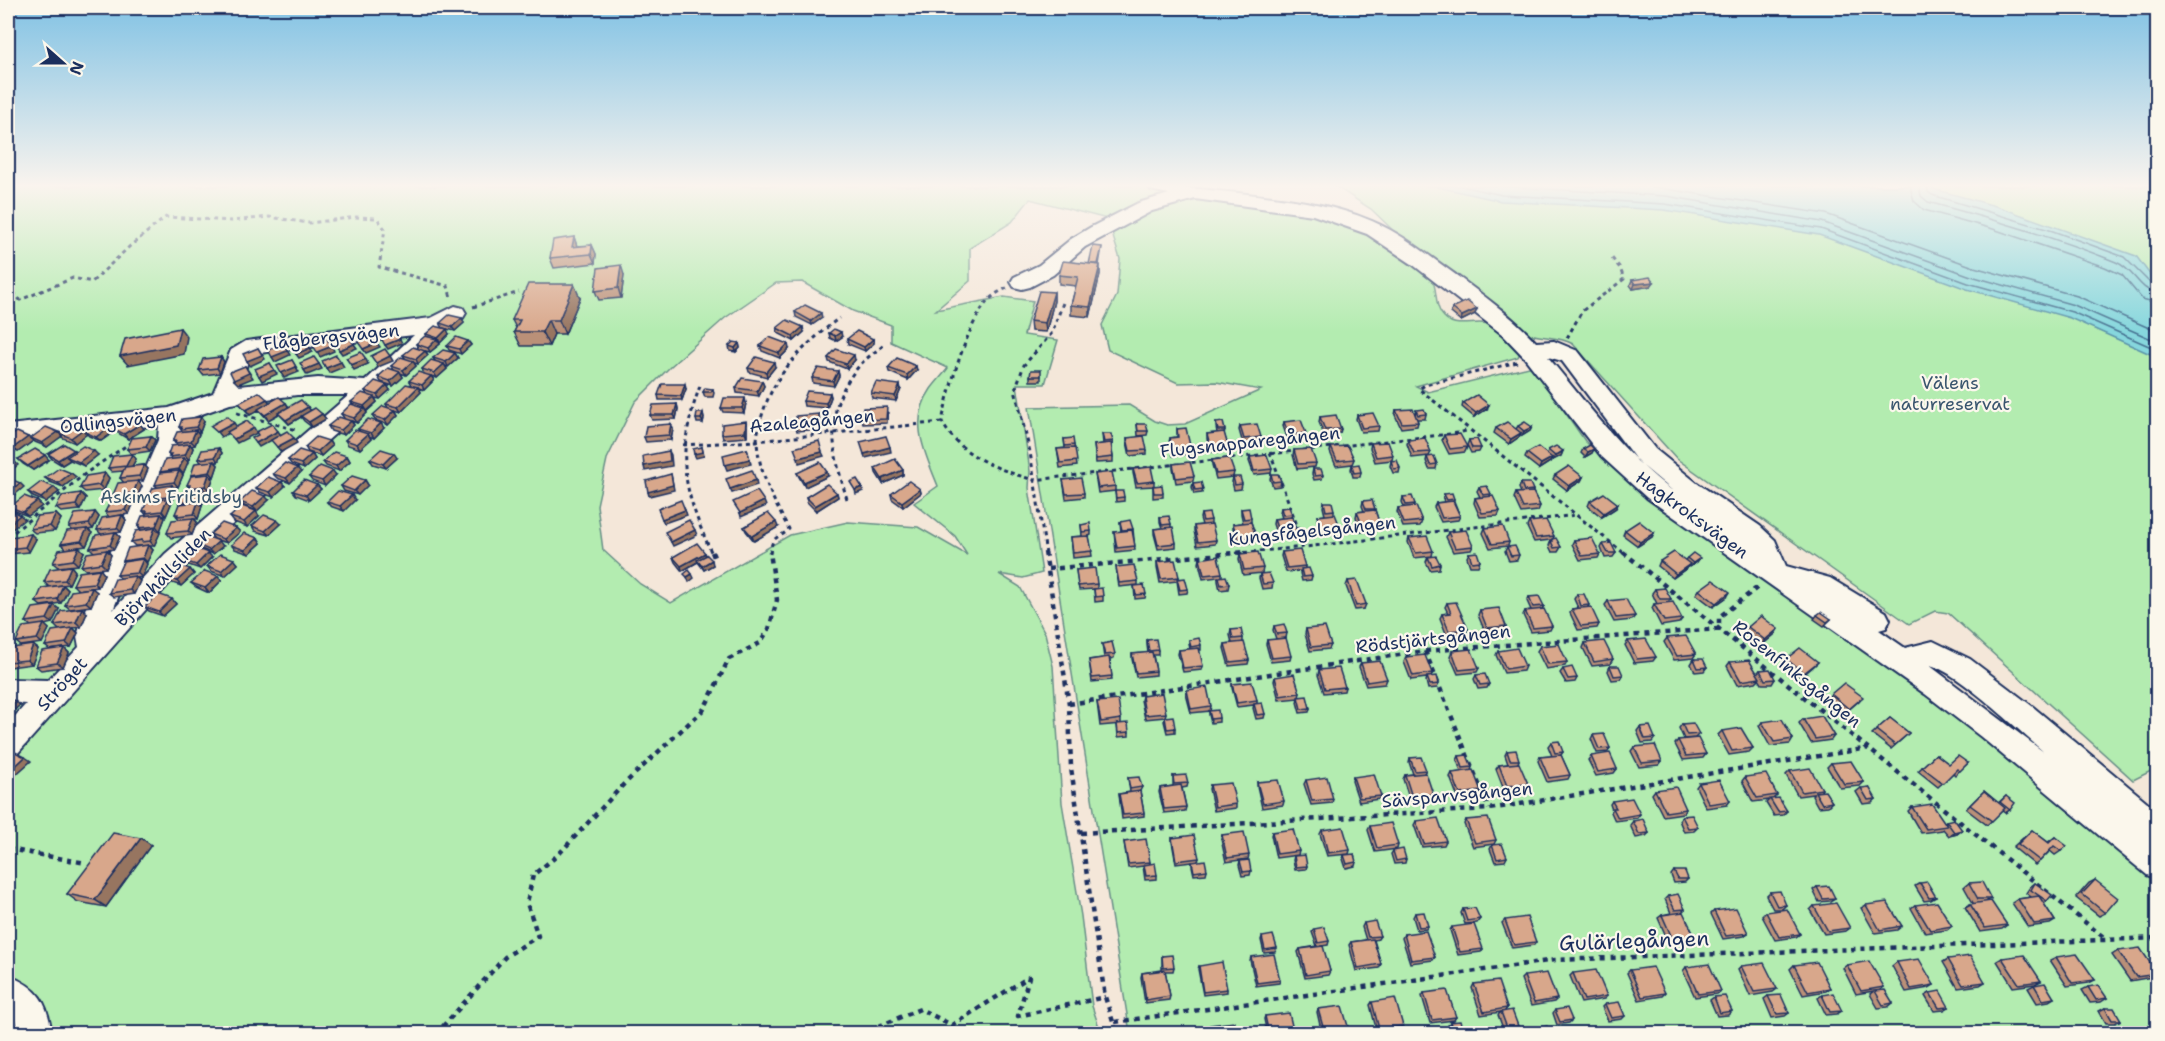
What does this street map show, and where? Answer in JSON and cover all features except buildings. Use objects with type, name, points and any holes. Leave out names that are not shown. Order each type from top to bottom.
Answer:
[{"type":"street","name":"Hagkroksvägen","points":[[1022,282],[1046,270],[1078,243],[1092,235]]},
{"type":"street","name":"Hagkroksvägen","points":[[1380,235],[1403,248],[1494,315],[1533,353],[1610,451],[1671,504],[1775,573],[1980,719],[2106,825],[2157,864]]},
{"type":"street","name":"Björnhällsliden","points":[[93,651],[190,546],[317,437],[446,319]]},
{"type":"street","name":"Flågbergsvägen","points":[[223,398],[239,355],[254,345],[446,319]]},
{"type":"street","points":[[1533,353],[1544,348],[1562,351],[1570,356],[1646,455],[1688,490],[1751,533],[1766,547],[1775,573],[1821,586],[1876,620]]},
{"type":"street","name":"Odlingsvägen","points":[[8,433],[183,414],[239,394],[330,386],[368,389]]},
{"type":"street","points":[[93,651],[92,636],[100,607],[170,440],[172,429],[169,416]]},
{"type":"street","name":"Ströget","points":[[8,744],[53,692],[93,651]]},
{"type":"street","points":[[1905,664],[1914,657],[1933,653],[1967,672],[2047,735],[2113,795],[2157,830]]},
{"type":"street","points":[[8,691],[53,692]]},
{"type":"street","points":[[8,992],[24,1001],[32,1010],[35,1034]]},
{"type":"path","points":[[8,286],[20,300],[73,278],[93,282],[144,235]]},
{"type":"path","points":[[384,235],[379,267],[448,286]]},
{"type":"path","points":[[1562,351],[1582,311],[1624,279],[1620,268],[1611,257]]},
{"type":"path","points":[[1022,282],[1000,291],[985,304],[973,330],[942,422],[946,434],[982,459],[1016,476],[1034,480]]},
{"type":"path","points":[[446,319],[519,292]]},
{"type":"path","points":[[1064,300],[1052,333],[1024,365],[1015,390],[1034,480],[1069,704],[1071,768],[1106,997],[1117,1034]]},
{"type":"path","points":[[436,1034],[506,957],[538,936],[526,903],[533,875],[558,855],[623,785],[704,709],[729,659],[760,643],[770,629],[777,600],[770,554],[771,543],[777,536],[789,531],[789,528],[772,498],[756,441],[774,385],[789,360],[840,318]]},
{"type":"path","points":[[847,499],[836,464],[832,434],[836,411],[847,386],[860,366],[885,344]]},
{"type":"path","name":"Rosenfinksgången","points":[[1533,353],[1425,385],[1419,389],[2107,940]]},
{"type":"path","points":[[700,386],[688,417],[683,445],[683,476],[692,512],[714,557]]},
{"type":"path","points":[[223,398],[224,403],[234,412],[317,437]]},
{"type":"path","points":[[8,537],[86,472],[169,416]]},
{"type":"path","name":"Azaleagången","points":[[683,445],[756,441],[942,422]]},
{"type":"path","name":"Flugsnapparegången","points":[[1034,480],[1459,433],[1469,430]]},
{"type":"path","points":[[1270,453],[1305,547]]},
{"type":"path","name":"Kungsfågelsgången","points":[[1048,568],[1305,547],[1578,515]]},
{"type":"path","points":[[1719,629],[1719,617],[1775,573]]},
{"type":"path","name":"Rödstjärtsgången","points":[[1069,704],[1425,651],[1719,629]]},
{"type":"path","points":[[1425,651],[1489,809]]},
{"type":"path","name":"Sävsparvsgången","points":[[1081,833],[1489,809],[1869,748]]},
{"type":"path","points":[[8,849],[87,863]]},
{"type":"path","name":"Gulärlegången","points":[[1115,1022],[1556,960],[2157,938]]},
{"type":"path","points":[[860,1034],[920,1009],[952,1026],[1029,977],[1017,1016],[1106,997]]},
{"type":"green space","name":"Askims Fritidsby","points":[[8,235],[992,235],[970,248],[970,281],[936,310],[1004,297],[1033,301],[1024,335],[1058,340],[1045,384],[1017,384],[1042,573],[1023,578],[999,574],[1020,587],[1045,633],[1053,666],[1062,803],[1081,916],[1092,1006],[1101,1033],[8,1033]],"holes":[[[802,282],[853,311],[891,325],[891,342],[948,368],[931,389],[924,401],[921,413],[920,425],[924,450],[938,486],[914,503],[955,536],[967,555],[918,527],[848,522],[790,535],[671,603],[640,584],[603,550],[597,505],[607,459],[635,402],[725,318],[776,283]]]},
{"type":"green space","points":[[1112,235],[1369,235],[1431,277],[1439,309],[1446,319],[1458,324],[1493,325],[1521,350],[1518,357],[1416,386],[1428,392],[1533,366],[1585,441],[1639,492],[1819,613],[1970,726],[2157,877],[2157,1030],[2126,1034],[1130,1033],[1029,407],[1129,405],[1155,421],[1167,425],[1185,424],[1261,390],[1216,382],[1178,383],[1108,350],[1102,325],[1117,295],[1120,259]]},
{"type":"green space","name":"Välens naturreservat","points":[[1397,235],[2157,235],[2157,768],[2133,780],[1948,613],[1935,611],[1909,624],[1677,459],[1573,344],[1561,339],[1523,332]]},
{"type":"water","points":[[1816,235],[2076,235],[2136,256],[2157,284],[2157,357],[2070,318],[1967,289]]}]
